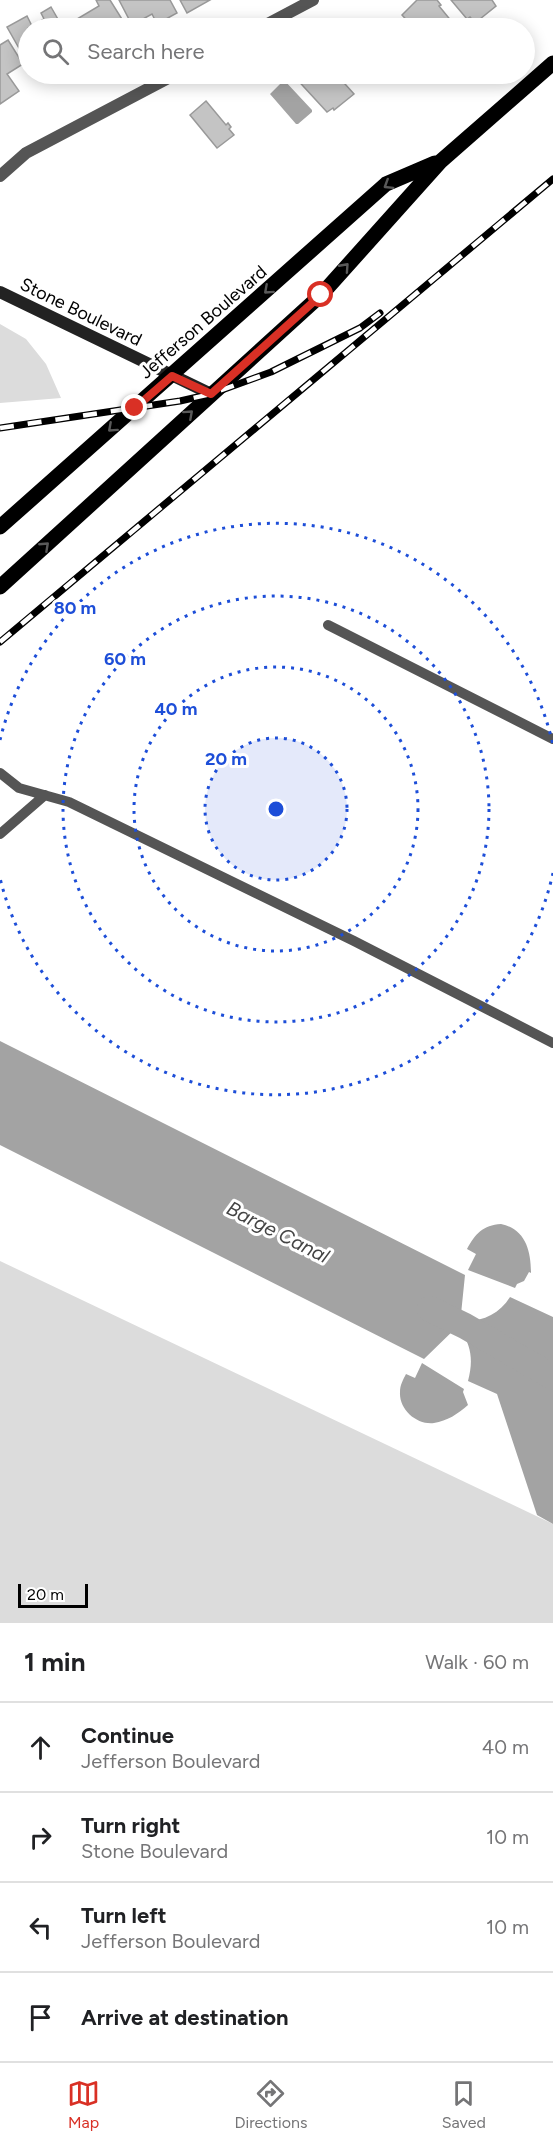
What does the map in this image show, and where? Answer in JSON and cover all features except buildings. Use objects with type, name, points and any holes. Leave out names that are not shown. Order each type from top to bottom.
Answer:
[{"type":"main road","name":"Jefferson Boulevard","points":[[535,79],[553,63]]},
{"type":"main road","name":"Jefferson Boulevard","points":[[0,587],[321,295],[441,161],[529,84]]},
{"type":"main road","name":"Jefferson Boulevard","points":[[0,527],[386,184],[441,161]]},
{"type":"street","points":[[279,18],[313,0]]},
{"type":"street","points":[[0,176],[26,153],[157,84]]},
{"type":"street","name":"Stone Boulevard","points":[[0,292],[211,394]]},
{"type":"lane","points":[[328,625],[553,739]]},
{"type":"lane","points":[[0,773],[19,788],[69,802],[354,941],[553,1043]]},
{"type":"lane","points":[[0,834],[45,795]]},
{"type":"shaded area","points":[[0,324],[26,339],[46,364],[61,398],[0,403]]},
{"type":"shaded area","points":[[0,1261],[553,1524],[553,1623],[0,1623]]},
{"type":"water","points":[[280,84],[288,84],[312,112],[296,124],[270,94]]},
{"type":"water","points":[[0,1041],[465,1275],[460,1324],[424,1359],[0,1145]]},
{"type":"water","points":[[501,1224],[521,1236],[530,1256],[531,1273],[529,1272],[524,1281],[517,1284],[515,1288],[468,1270],[476,1254],[467,1249],[473,1239],[484,1228]]},
{"type":"water","points":[[510,1297],[553,1317],[553,1524],[537,1515],[497,1394],[468,1381],[471,1367],[470,1355],[461,1331],[466,1321],[479,1320],[491,1315]]},
{"type":"water","points":[[422,1363],[464,1389],[468,1405],[452,1417],[434,1423],[421,1422],[410,1415],[400,1399],[401,1387],[406,1374],[415,1378]]},
{"type":"waterway","name":"Barge Canal","points":[[430,1309],[465,1326],[553,1377]]},
{"type":"railway","points":[[0,642],[553,179]]},
{"type":"railway","points":[[0,428],[180,401],[211,394],[271,372],[360,328],[380,313]]},
{"type":"route","points":[[135,408],[172,376],[211,394],[321,295]]}]
